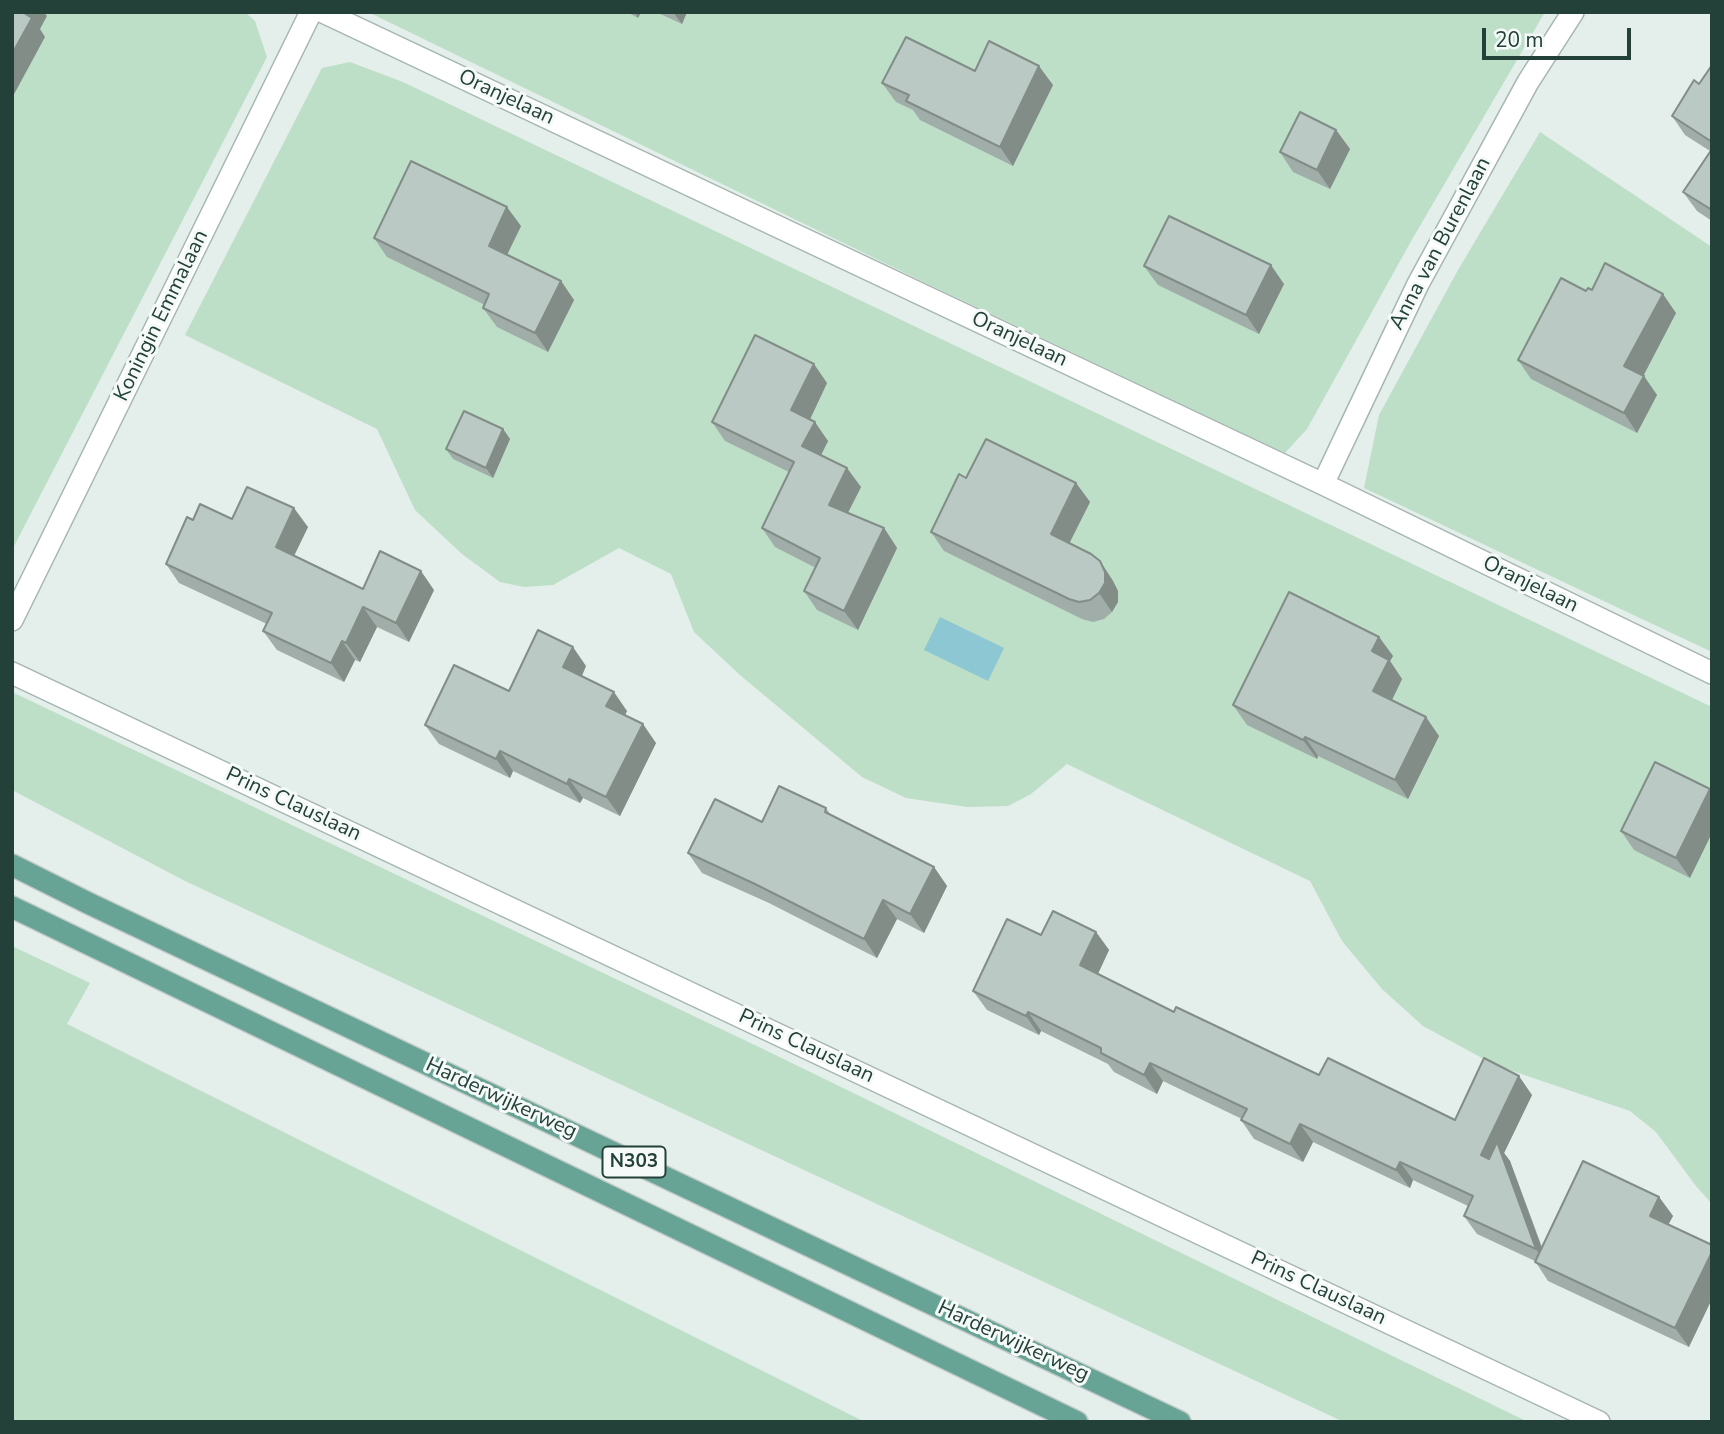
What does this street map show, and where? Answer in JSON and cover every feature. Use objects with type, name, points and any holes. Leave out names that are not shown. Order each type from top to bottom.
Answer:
[{"type":"main road","name":"Harderwijkerweg","points":[[12,865],[1180,1422]]},
{"type":"main road","name":"Harderwijkerweg","points":[[12,907],[1077,1422]]},
{"type":"street","name":"Koningin Emmalaan","points":[[12,620],[311,12]]},
{"type":"street","name":"Oranjelaan","points":[[323,12],[1323,484],[1712,673]]},
{"type":"street","name":"Anna van Burenlaan","points":[[1323,484],[1418,284],[1528,82],[1573,12]]},
{"type":"street","name":"Prins Clauslaan","points":[[12,673],[1599,1422]]},
{"type":"green space","points":[[12,12],[245,12],[255,21],[267,57],[12,550]]},
{"type":"green space","points":[[368,12],[1545,12],[1410,243],[1307,429],[1285,453],[930,285]]},
{"type":"green space","points":[[350,62],[403,82],[1712,707],[1712,1204],[1656,1132],[1630,1111],[1495,1065],[1423,1026],[1382,989],[1342,941],[1310,881],[1067,764],[1031,794],[1008,806],[967,807],[906,798],[862,777],[740,675],[694,632],[671,574],[619,548],[553,585],[524,587],[500,582],[462,554],[415,510],[377,429],[185,335],[322,68]]},
{"type":"green space","points":[[1540,132],[1712,247],[1712,652],[1364,488],[1379,415],[1458,270]]},
{"type":"green space","points":[[12,692],[761,1048],[1528,1422],[1344,1422],[185,881],[12,790]]},
{"type":"green space","points":[[12,946],[90,983],[67,1024],[865,1422],[12,1422]]},
{"type":"water","points":[[940,617],[1004,648],[988,681],[924,650]]},
{"type":"building","points":[[12,12],[25,12],[32,18],[12,54]]},
{"type":"building","points":[[906,37],[975,71],[989,41],[1039,66],[1000,147],[906,101],[909,95],[882,83]]},
{"type":"building","points":[[1712,65],[1712,142],[1672,116],[1694,80],[1699,84]]},
{"type":"building","points":[[1300,112],[1336,130],[1317,170],[1280,152]]},
{"type":"building","points":[[1712,149],[1712,210],[1683,192]]},
{"type":"building","points":[[411,161],[507,207],[489,246],[561,281],[535,333],[483,308],[489,294],[374,238]]},
{"type":"building","points":[[1169,216],[1271,265],[1246,315],[1144,266]]},
{"type":"building","points":[[1605,263],[1663,294],[1624,366],[1644,376],[1624,413],[1518,360],[1561,278],[1586,291],[1588,288],[1592,290]]},
{"type":"building","points":[[755,335],[814,364],[791,410],[815,422],[802,446],[847,468],[829,505],[884,528],[844,611],[804,591],[820,558],[762,528],[794,462],[712,422]]},
{"type":"building","points":[[464,411],[503,429],[486,468],[446,449]]},
{"type":"building","points":[[986,439],[1076,483],[1051,534],[1100,561],[1105,572],[1105,583],[1099,593],[1090,600],[1079,602],[1069,599],[931,532],[959,474],[966,478]]},
{"type":"building","points":[[247,487],[294,508],[276,547],[363,589],[380,551],[421,571],[396,623],[363,607],[346,643],[342,641],[331,663],[263,631],[272,613],[166,564],[187,517],[193,520],[200,504],[232,519]]},
{"type":"building","points":[[1289,592],[1379,637],[1372,651],[1389,660],[1373,691],[1426,717],[1395,780],[1305,737],[1303,740],[1233,705]]},
{"type":"building","points":[[538,630],[573,647],[563,667],[614,692],[606,706],[643,724],[606,797],[569,779],[567,784],[500,751],[496,759],[425,725],[454,665],[509,691]]},
{"type":"building","points":[[1655,762],[1710,789],[1676,858],[1621,831]]},
{"type":"building","points":[[779,786],[826,808],[825,812],[934,867],[910,914],[883,900],[864,939],[688,853],[715,799],[762,822]]},
{"type":"building","points":[[1053,911],[1096,932],[1080,965],[1174,1012],[1176,1007],[1319,1075],[1328,1058],[1455,1120],[1484,1058],[1519,1076],[1481,1155],[1489,1159],[1497,1142],[1536,1249],[1464,1216],[1473,1196],[1400,1162],[1396,1170],[1300,1124],[1290,1144],[1241,1120],[1247,1109],[1150,1063],[1144,1075],[1101,1053],[1101,1048],[1028,1012],[1026,1016],[973,991],[1007,919],[1041,935]]},
{"type":"building","points":[[1583,1161],[1659,1197],[1650,1216],[1712,1245],[1712,1252],[1675,1328],[1535,1262]]}]
